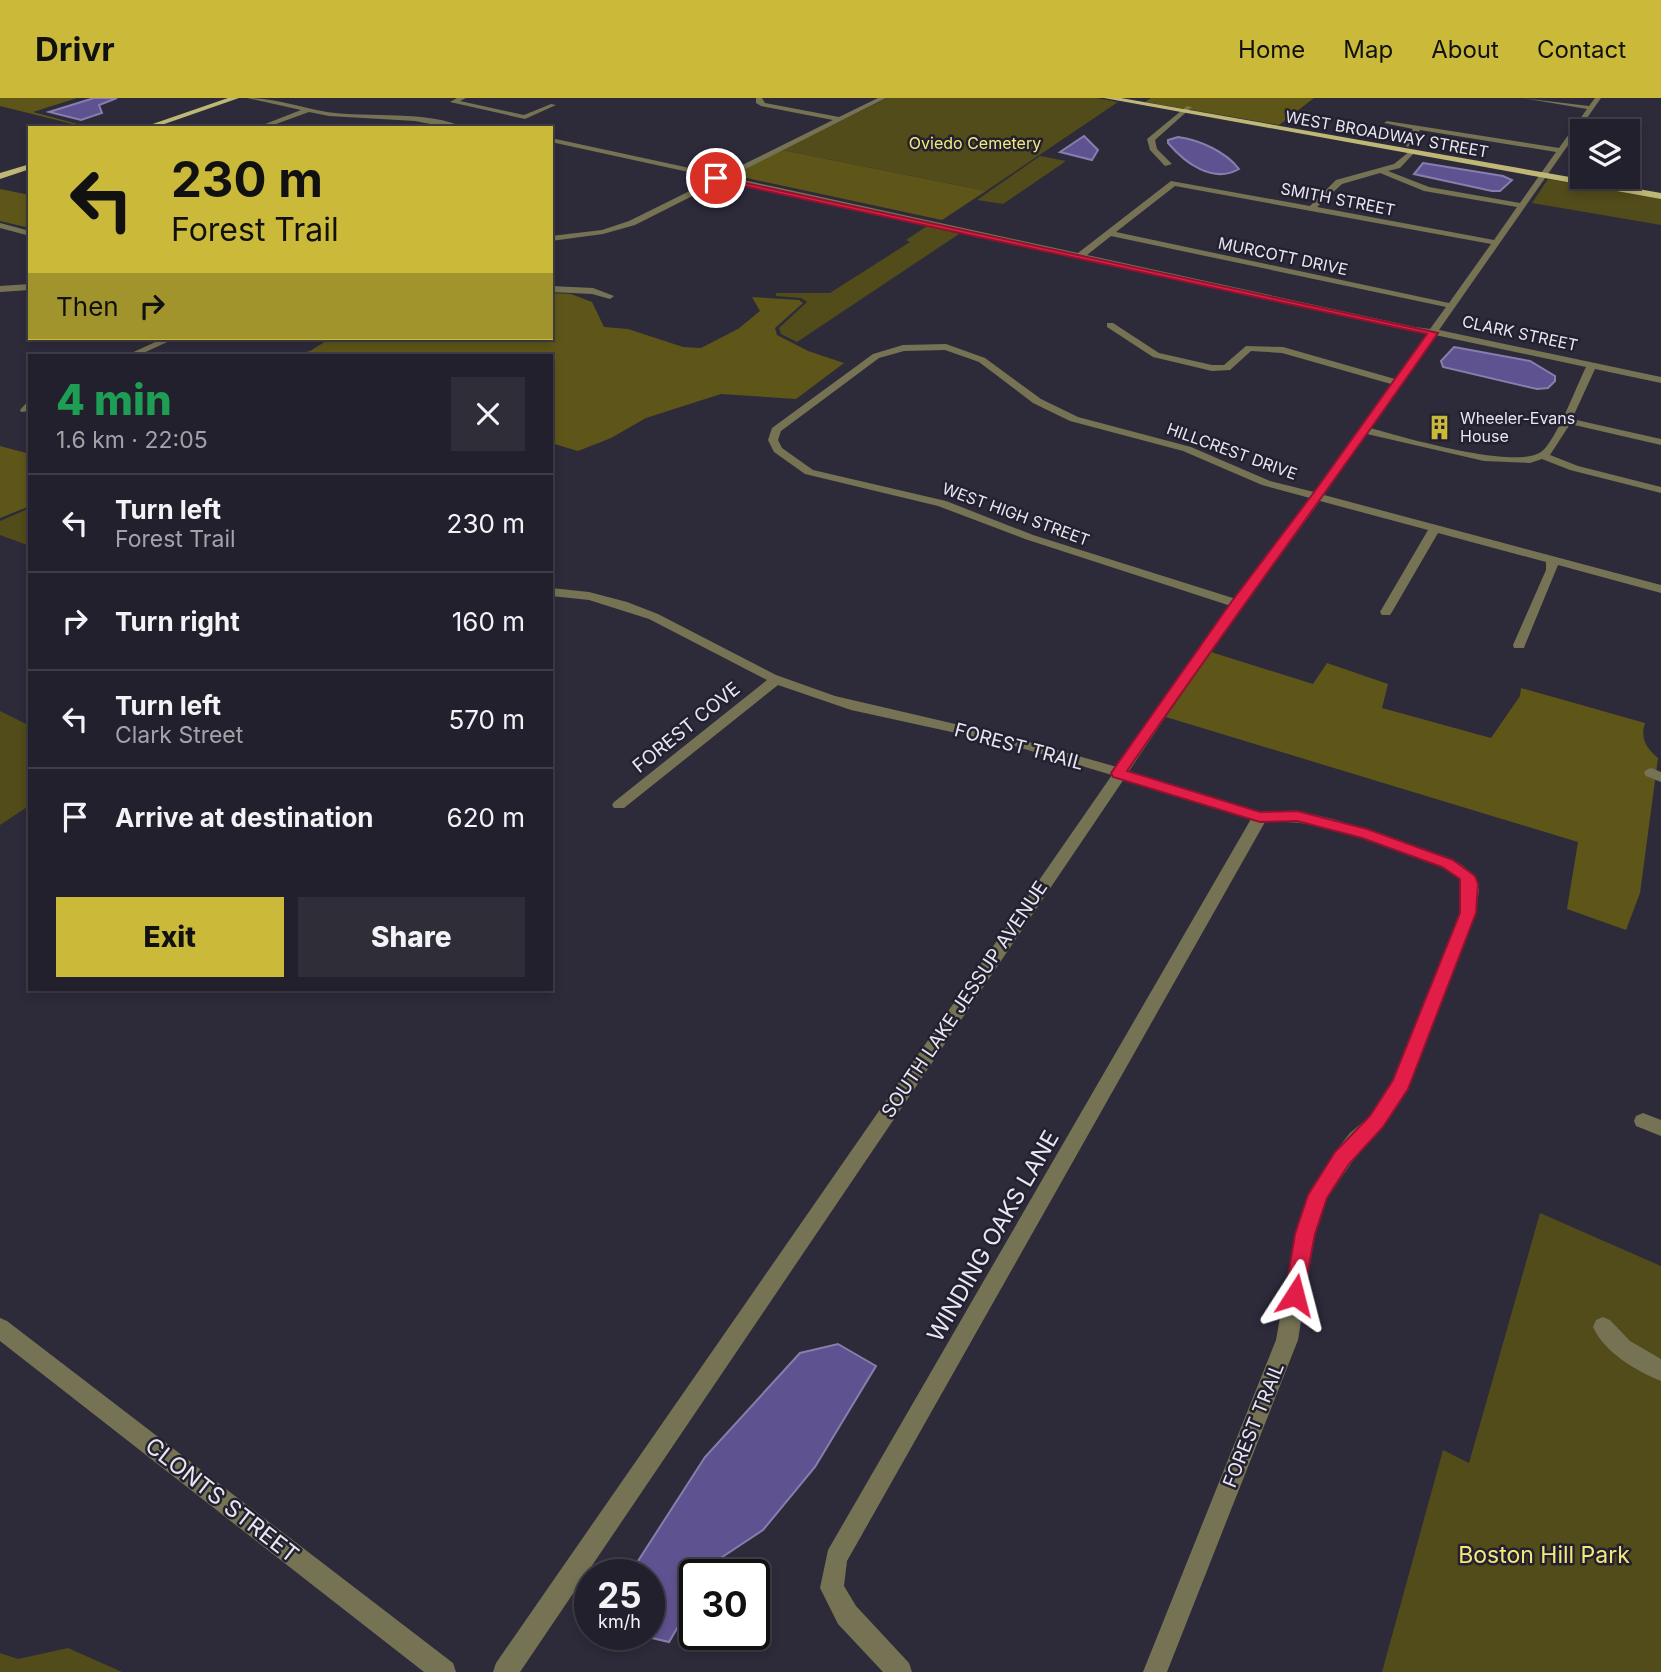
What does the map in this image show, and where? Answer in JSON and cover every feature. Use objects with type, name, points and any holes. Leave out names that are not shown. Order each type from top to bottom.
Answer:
[{"type":"main road","points":[[151,126],[235,98]]},
{"type":"main road","name":"WEST BROADWAY STREET","points":[[1108,98],[1187,109]]},
{"type":"main road","name":"WEST BROADWAY STREET","points":[[1134,98],[1661,196]]},
{"type":"main road","points":[[0,176],[28,167]]},
{"type":"main road","name":"WEST BROADWAY STREET","points":[[1545,173],[1570,176]]},
{"type":"main road","name":"WEST BROADWAY STREET","points":[[1640,186],[1661,190]]},
{"type":"street","points":[[250,98],[306,111],[415,119],[454,126]]},
{"type":"street","points":[[463,98],[453,102],[525,117],[553,106]]},
{"type":"street","points":[[759,98],[759,103],[763,104],[839,118]]},
{"type":"street","points":[[553,239],[619,228],[883,98]]},
{"type":"street","points":[[1525,98],[1591,108]]},
{"type":"street","name":"SOUTH LAKE JESSUP AVENUE","points":[[505,1672],[1236,603],[1317,498],[1598,98]]},
{"type":"street","points":[[1168,164],[1154,150],[1152,139],[1187,109]]},
{"type":"street","points":[[483,115],[495,110]]},
{"type":"street","points":[[264,126],[306,111]]},
{"type":"street","points":[[461,126],[471,120]]},
{"type":"street","points":[[1387,122],[1561,151]]},
{"type":"street","points":[[1408,148],[1405,143],[1418,128]]},
{"type":"street","points":[[1312,208],[1339,182],[1396,166],[1408,148],[1415,145],[1427,129]]},
{"type":"street","name":"CLARK STREET","points":[[553,140],[1079,257],[1661,380]]},
{"type":"street","points":[[1382,171],[1427,189],[1522,206]]},
{"type":"street","name":"SMITH STREET","points":[[1108,233],[1174,183],[1496,243]]},
{"type":"street","points":[[0,225],[28,233]]},
{"type":"street","points":[[1079,257],[1108,233]]},
{"type":"street","name":"MURCOTT DRIVE","points":[[1108,233],[1452,306]]},
{"type":"street","points":[[0,289],[28,287]]},
{"type":"street","points":[[553,289],[593,291],[610,296]]},
{"type":"street","points":[[1110,325],[1156,355],[1212,368],[1227,368],[1249,348],[1283,350],[1398,383]]},
{"type":"street","points":[[134,354],[166,340]]},
{"type":"street","name":"HILLCREST DRIVE","points":[[816,398],[885,352],[913,347],[946,348],[982,360],[1037,401],[1055,411],[1187,449],[1246,476],[1317,498],[1661,589]]},
{"type":"street","points":[[1543,456],[1565,420],[1591,365]]},
{"type":"street","name":"WEST HIGH STREET","points":[[816,398],[776,430],[773,440],[778,450],[809,472],[942,503],[1042,541],[1236,603]]},
{"type":"street","points":[[1565,420],[1661,442]]},
{"type":"street","points":[[1364,430],[1492,460],[1521,461],[1543,456],[1574,468],[1661,489]]},
{"type":"street","points":[[1386,612],[1434,529]]},
{"type":"street","points":[[1519,645],[1552,570],[1552,560]]},
{"type":"street","name":"FOREST TRAIL","points":[[553,592],[612,600],[641,609],[776,680],[884,715],[1012,741],[1260,817],[1297,816],[1324,821],[1447,863],[1467,876],[1471,884],[1468,913],[1401,1083],[1376,1122],[1342,1158],[1318,1195],[1305,1234],[1287,1340],[1155,1672]]},
{"type":"street","name":"FOREST COVE","points":[[619,805],[776,680]]},
{"type":"street","name":"WINDING OAKS LANE","points":[[900,1672],[847,1615],[832,1588],[836,1558],[1260,817]]},
{"type":"street","points":[[1643,1121],[1661,1128]]},
{"type":"street","points":[[1603,1327],[1623,1348],[1661,1371]]},
{"type":"street","name":"CLONTS STREET","points":[[0,1328],[444,1672]]},
{"type":"green space","name":"Oviedo Cemetery","points":[[887,98],[1096,98],[1118,102],[986,191],[782,150]]},
{"type":"green space","points":[[1040,156],[1066,161],[1003,204],[977,200]]},
{"type":"green space","points":[[1548,179],[1570,183],[1570,189],[1607,189],[1661,198],[1661,225],[1532,203]]},
{"type":"green space","points":[[927,226],[959,234],[797,342],[781,334],[779,328],[807,302],[801,298],[776,296],[776,293],[830,293],[910,242],[906,240]]},
{"type":"green space","points":[[28,509],[28,545],[0,535],[0,521]]},
{"type":"green space","points":[[0,711],[28,725],[28,806],[0,825]]},
{"type":"green space","name":"Boston Hill Park","points":[[1540,1213],[1661,1266],[1661,1672],[1382,1672],[1443,1450],[1469,1463]]},
{"type":"green space","points":[[68,1648],[122,1672],[0,1672],[0,1653],[18,1659]]},
{"type":"shaded area","points":[[0,98],[77,98],[33,112],[83,126],[81,126],[0,106]]},
{"type":"shaded area","points":[[94,98],[117,98],[99,105],[102,113],[81,120],[49,112]]},
{"type":"shaded area","points":[[1151,98],[1314,98],[1279,125],[1145,102]]},
{"type":"shaded area","points":[[1084,136],[1098,150],[1092,160],[1060,152]]},
{"type":"shaded area","points":[[1178,137],[1212,148],[1227,157],[1239,169],[1219,174],[1200,169],[1183,158],[1168,143],[1168,140]]},
{"type":"shaded area","points":[[782,150],[986,191],[942,220],[733,175]]},
{"type":"shaded area","points":[[1423,163],[1503,176],[1512,180],[1500,191],[1492,191],[1414,174]]},
{"type":"shaded area","points":[[0,189],[28,195],[28,228],[0,221]]},
{"type":"shaded area","points":[[553,293],[571,294],[592,302],[604,327],[628,329],[683,347],[701,348],[738,329],[760,311],[752,297],[799,300],[803,303],[775,328],[777,335],[808,351],[844,363],[796,399],[721,394],[646,418],[611,438],[578,451],[553,444],[553,354],[298,354],[310,351],[328,340],[553,340]]},
{"type":"shaded area","points":[[1454,347],[1530,361],[1555,376],[1555,381],[1548,388],[1537,389],[1443,367],[1441,361]]},
{"type":"shaded area","points":[[0,446],[28,453],[28,507],[0,518]]},
{"type":"shaded area","points":[[1211,652],[1313,684],[1327,663],[1388,684],[1382,708],[1491,738],[1520,696],[1521,688],[1645,723],[1645,742],[1658,758],[1640,893],[1626,930],[1567,909],[1578,842],[1166,717]]},
{"type":"shaded area","points":[[838,1344],[876,1366],[815,1467],[763,1530],[719,1559],[679,1559],[679,1625],[669,1642],[665,1641],[665,1559],[639,1559],[705,1457],[800,1353]]},
{"type":"place","name":"Wheeler-Evans House","points":[[1440,427]]},
{"type":"route","points":[[716,178],[1433,333],[1317,498],[1236,603],[1118,773],[1260,817],[1297,816],[1367,834],[1447,863],[1467,876],[1471,884],[1468,913],[1401,1083],[1376,1122],[1357,1139],[1318,1195],[1305,1234],[1295,1295]]}]
